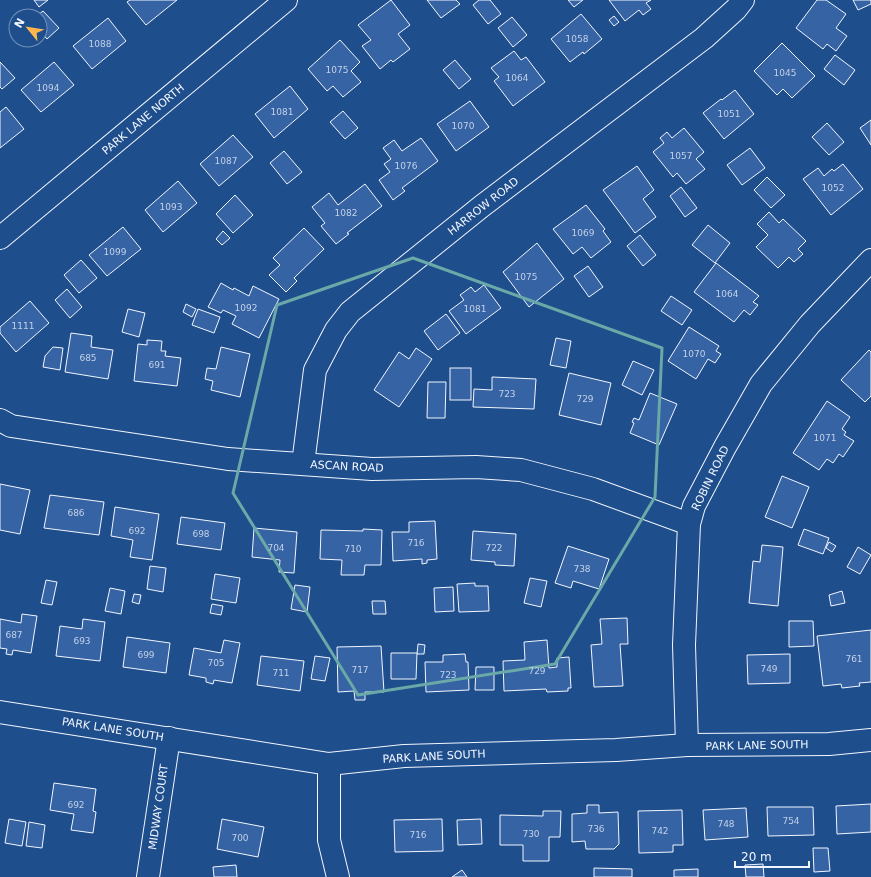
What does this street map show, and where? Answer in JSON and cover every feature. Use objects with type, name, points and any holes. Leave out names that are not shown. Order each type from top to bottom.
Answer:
[{"type":"street","name":"PARK LANE NORTH","points":[[0,238],[286,0]]},
{"type":"street","name":"HARROW ROAD","points":[[303,464],[315,370],[336,330],[350,312],[482,206],[704,38],[736,9],[743,0]]},
{"type":"street","name":"ROBIN ROAD","points":[[688,745],[684,645],[689,524],[694,506],[725,447],[761,384],[810,324],[871,260]]},
{"type":"street","name":"ASCAN ROAD","points":[[0,420],[11,426],[228,459],[372,469],[476,467],[520,470],[593,489],[689,524]]},
{"type":"street","name":"PARK LANE SOUTH","points":[[0,712],[329,764],[404,756],[616,750],[688,745],[829,744],[871,740]]},
{"type":"street","name":"MIDWAY COURT","points":[[148,877],[169,738]]},
{"type":"street","points":[[329,764],[329,840],[338,877]]},
{"type":"highlighted area","points":[[413,258],[662,348],[655,497],[555,664],[358,695],[233,493],[277,305]]},
{"type":"building","points":[[34,0],[48,0],[39,7]]},
{"type":"building","points":[[130,0],[177,0],[146,25],[127,2]]},
{"type":"building","points":[[391,0],[410,25],[398,34],[410,49],[393,62],[391,60],[380,69],[362,46],[371,40],[358,25]]},
{"type":"building","points":[[427,0],[456,0],[460,4],[441,18]]},
{"type":"building","points":[[479,0],[490,0],[501,14],[488,24],[473,5]]},
{"type":"building","points":[[568,0],[583,0],[574,7]]},
{"type":"building","points":[[609,0],[651,0],[646,3],[651,9],[643,15],[639,10],[625,21]]},
{"type":"building","points":[[817,0],[826,0],[846,14],[836,28],[847,36],[836,51],[827,44],[823,49],[796,28]]},
{"type":"building","points":[[853,0],[871,0],[871,4],[858,10]]},
{"type":"building","points":[[581,14],[602,39],[584,54],[583,52],[570,62],[551,39]]},
{"type":"building","points":[[48,16],[59,28],[48,38]]},
{"type":"building","points":[[614,16],[619,22],[614,26],[609,20]]},
{"type":"building","points":[[512,17],[527,35],[513,47],[498,28]]},
{"type":"building","points":[[108,18],[126,41],[92,69],[73,46]]},
{"type":"building","points":[[340,40],[360,62],[351,71],[361,82],[343,97],[333,86],[327,91],[308,69]]},
{"type":"building","points":[[782,43],[815,76],[792,98],[783,89],[777,95],[754,71]]},
{"type":"building","points":[[514,51],[521,60],[526,57],[545,82],[513,106],[494,81],[499,77],[491,68]]},
{"type":"building","points":[[835,55],[855,70],[844,85],[824,69]]},
{"type":"building","points":[[455,60],[471,79],[459,89],[443,70]]},
{"type":"building","points":[[0,62],[15,78],[2,89],[0,87]]},
{"type":"building","points":[[54,62],[74,85],[41,112],[21,90]]},
{"type":"building","points":[[290,86],[308,109],[274,138],[255,114]]},
{"type":"building","points":[[735,90],[754,114],[724,139],[703,113]]},
{"type":"building","points":[[470,101],[489,127],[456,151],[437,124]]},
{"type":"building","points":[[6,107],[24,129],[0,148],[0,112]]},
{"type":"building","points":[[343,111],[358,128],[345,139],[330,122]]},
{"type":"building","points":[[871,120],[871,145],[860,128]]},
{"type":"building","points":[[827,123],[844,142],[829,155],[812,137]]},
{"type":"building","points":[[684,128],[704,152],[696,159],[705,169],[686,184],[677,173],[673,177],[653,152],[664,143],[660,138],[667,132],[672,138]]},
{"type":"building","points":[[233,135],[253,157],[219,186],[200,164]]},
{"type":"building","points":[[421,138],[438,161],[402,188],[405,191],[393,200],[379,180],[390,172],[384,164],[391,159],[383,148],[394,140],[402,151]]},
{"type":"building","points":[[750,148],[765,168],[742,185],[727,165]]},
{"type":"building","points":[[284,151],[302,172],[287,184],[270,163]]},
{"type":"building","points":[[843,164],[863,189],[831,215],[803,179],[818,168],[824,176],[832,169],[834,171]]},
{"type":"building","points":[[637,166],[654,190],[643,199],[656,217],[635,233],[603,190]]},
{"type":"building","points":[[767,177],[785,195],[771,208],[754,190]]},
{"type":"building","points":[[178,181],[197,203],[163,232],[145,210]]},
{"type":"building","points":[[365,184],[382,206],[347,233],[349,234],[336,244],[321,226],[325,223],[312,207],[329,193],[338,205]]},
{"type":"building","points":[[681,187],[697,208],[685,217],[670,196]]},
{"type":"building","points":[[235,195],[253,215],[233,233],[216,214]]},
{"type":"building","points":[[586,205],[605,229],[603,231],[611,242],[591,258],[582,247],[573,254],[553,229]]},
{"type":"building","points":[[769,212],[779,223],[783,219],[806,241],[798,249],[803,254],[794,262],[789,257],[778,268],[756,247],[768,235],[757,224]]},
{"type":"building","points":[[708,225],[730,243],[715,263],[692,245]]},
{"type":"building","points":[[123,227],[141,249],[107,276],[89,255]]},
{"type":"building","points":[[304,228],[324,249],[294,278],[297,281],[286,292],[269,275],[280,265],[273,258]]},
{"type":"building","points":[[223,231],[230,238],[222,245],[216,239]]},
{"type":"building","points":[[640,235],[656,255],[643,266],[627,246]]},
{"type":"building","points":[[537,243],[564,279],[529,307],[503,272]]},
{"type":"building","points":[[81,260],[97,278],[79,293],[64,275]]},
{"type":"building","points":[[716,263],[759,296],[753,302],[758,305],[750,315],[744,310],[734,322],[694,292]]},
{"type":"building","points":[[588,266],[603,287],[589,297],[574,276]]},
{"type":"building","points":[[221,283],[233,290],[234,288],[249,296],[253,286],[279,299],[259,338],[232,324],[236,316],[223,310],[221,313],[208,307]]},
{"type":"building","points":[[484,285],[501,308],[466,334],[449,311],[464,300],[460,295],[471,287],[475,292]]},
{"type":"building","points":[[67,289],[82,307],[70,318],[55,300]]},
{"type":"building","points":[[671,296],[692,310],[682,325],[661,311]]},
{"type":"building","points":[[30,301],[49,323],[16,352],[0,333],[0,327]]},
{"type":"building","points":[[186,304],[196,309],[192,317],[183,312]]},
{"type":"building","points":[[128,309],[145,313],[139,337],[122,332]]},
{"type":"building","points":[[198,309],[220,317],[214,333],[192,325]]},
{"type":"building","points":[[446,314],[460,333],[438,350],[424,331]]},
{"type":"building","points":[[689,327],[719,346],[716,351],[721,354],[715,363],[708,359],[696,379],[668,361]]},
{"type":"building","points":[[71,333],[92,336],[91,347],[113,350],[108,379],[65,372]]},
{"type":"building","points":[[556,338],[571,341],[566,368],[550,365]]},
{"type":"building","points":[[147,340],[162,341],[161,351],[166,351],[165,356],[181,358],[177,386],[134,381],[138,344],[147,345]]},
{"type":"building","points":[[53,347],[63,348],[60,370],[43,367],[45,356]]},
{"type":"building","points":[[221,347],[250,354],[240,397],[211,390],[213,381],[205,379],[207,368],[216,369]]},
{"type":"building","points":[[416,348],[432,359],[399,407],[374,390],[399,352],[409,359]]},
{"type":"building","points":[[869,350],[871,352],[871,396],[865,402],[841,380]]},
{"type":"building","points":[[633,361],[654,370],[642,395],[622,385]]},
{"type":"building","points":[[450,368],[471,368],[471,400],[450,400]]},
{"type":"building","points":[[569,373],[611,383],[601,425],[559,415]]},
{"type":"building","points":[[492,377],[536,379],[534,409],[473,407],[474,389],[492,390]]},
{"type":"building","points":[[428,382],[446,382],[445,418],[427,418]]},
{"type":"building","points":[[650,393],[677,404],[659,445],[630,433],[634,423],[632,422],[634,418],[639,420]]},
{"type":"building","points":[[827,401],[850,417],[842,429],[846,432],[844,435],[854,441],[843,457],[839,454],[833,463],[827,459],[819,470],[793,453]]},
{"type":"building","points":[[782,476],[809,487],[792,528],[765,517]]},
{"type":"building","points":[[0,484],[30,490],[20,534],[0,530]]},
{"type":"building","points":[[50,495],[104,502],[99,535],[44,528]]},
{"type":"building","points":[[115,507],[159,514],[152,560],[130,557],[133,540],[111,536]]},
{"type":"building","points":[[181,517],[225,523],[221,550],[177,544]]},
{"type":"building","points":[[435,521],[437,559],[427,560],[427,563],[422,564],[422,559],[393,561],[392,532],[409,532],[409,522]]},
{"type":"building","points":[[254,528],[297,532],[294,573],[279,572],[280,560],[252,557]]},
{"type":"building","points":[[363,529],[382,530],[381,565],[365,565],[364,575],[341,575],[342,560],[320,559],[321,530],[363,531]]},
{"type":"building","points":[[804,529],[829,538],[823,554],[798,545]]},
{"type":"building","points":[[473,531],[516,534],[514,566],[495,565],[495,562],[471,560]]},
{"type":"building","points":[[829,542],[836,546],[832,552],[826,548]]},
{"type":"building","points":[[762,545],[783,547],[778,606],[749,603],[753,561],[760,562]]},
{"type":"building","points":[[568,546],[609,559],[599,589],[573,581],[571,588],[555,583]]},
{"type":"building","points":[[858,547],[871,555],[860,574],[847,567]]},
{"type":"building","points":[[150,566],[166,568],[163,592],[147,589]]},
{"type":"building","points":[[215,574],[240,578],[236,603],[211,599]]},
{"type":"building","points":[[530,578],[547,581],[541,607],[524,603]]},
{"type":"building","points":[[46,580],[57,582],[52,605],[41,603]]},
{"type":"building","points":[[475,583],[475,586],[488,586],[489,611],[459,612],[457,584]]},
{"type":"building","points":[[295,585],[310,587],[307,612],[291,609]]},
{"type":"building","points":[[453,587],[454,611],[435,612],[434,588]]},
{"type":"building","points":[[110,588],[125,591],[121,614],[105,611]]},
{"type":"building","points":[[842,591],[845,603],[831,606],[829,595]]},
{"type":"building","points":[[134,594],[141,595],[139,604],[132,602]]},
{"type":"building","points":[[372,601],[385,601],[386,614],[373,614]]},
{"type":"building","points":[[212,604],[223,606],[221,615],[210,613]]},
{"type":"building","points":[[22,614],[37,616],[31,653],[13,650],[12,655],[6,654],[7,649],[0,648],[0,619],[21,623]]},
{"type":"building","points":[[627,618],[628,644],[620,644],[623,686],[594,687],[591,645],[602,644],[600,619]]},
{"type":"building","points":[[83,619],[105,622],[100,661],[56,656],[60,626],[82,629]]},
{"type":"building","points":[[789,621],[813,621],[814,646],[789,647]]},
{"type":"building","points":[[871,630],[871,682],[859,683],[860,686],[842,688],[841,684],[823,686],[817,636]]},
{"type":"building","points":[[127,637],[170,643],[166,673],[123,667]]},
{"type":"building","points":[[224,640],[240,643],[232,683],[214,680],[213,684],[206,682],[206,678],[189,675],[194,648],[221,653]]},
{"type":"building","points":[[547,640],[549,668],[557,667],[557,658],[569,657],[571,688],[568,688],[568,691],[547,692],[546,689],[504,691],[503,661],[525,660],[524,642]]},
{"type":"building","points":[[418,644],[425,645],[424,654],[417,654]]},
{"type":"building","points":[[381,646],[384,692],[365,692],[365,700],[355,700],[354,691],[338,692],[337,647]]},
{"type":"building","points":[[391,653],[417,653],[416,679],[391,679]]},
{"type":"building","points":[[465,654],[466,662],[468,662],[469,690],[426,692],[425,662],[443,662],[443,655]]},
{"type":"building","points":[[790,654],[790,683],[748,684],[747,655]]},
{"type":"building","points":[[261,656],[304,661],[300,691],[257,685]]},
{"type":"building","points":[[315,656],[330,658],[325,681],[311,679]]},
{"type":"building","points":[[476,667],[494,667],[494,690],[475,690]]},
{"type":"building","points":[[54,783],[96,789],[93,811],[96,812],[93,833],[71,830],[74,814],[50,810]]},
{"type":"building","points":[[871,804],[871,832],[837,834],[836,806]]},
{"type":"building","points":[[587,805],[599,805],[599,813],[618,812],[619,844],[614,849],[586,849],[585,841],[572,842],[572,814],[587,813]]},
{"type":"building","points":[[767,807],[813,807],[814,835],[768,836]]},
{"type":"building","points":[[746,808],[748,837],[705,840],[703,810]]},
{"type":"building","points":[[682,810],[683,845],[673,845],[673,852],[639,853],[638,811]]},
{"type":"building","points":[[543,811],[561,811],[560,837],[549,837],[549,861],[523,861],[523,845],[500,845],[500,815],[543,816]]},
{"type":"building","points":[[9,819],[26,822],[22,846],[5,843]]},
{"type":"building","points":[[222,819],[264,827],[258,857],[217,849]]},
{"type":"building","points":[[442,819],[443,851],[395,852],[394,820]]},
{"type":"building","points":[[481,819],[482,844],[458,845],[457,820]]},
{"type":"building","points":[[29,822],[45,825],[42,848],[26,846]]},
{"type":"building","points":[[813,848],[828,848],[830,871],[814,872]]},
{"type":"building","points":[[763,864],[764,877],[746,877],[745,865]]},
{"type":"building","points":[[236,865],[237,877],[214,877],[213,867]]},
{"type":"building","points":[[594,868],[632,869],[632,877],[594,877]]},
{"type":"building","points":[[698,869],[698,877],[674,877],[674,870]]},
{"type":"building","points":[[462,870],[467,877],[452,877]]}]
